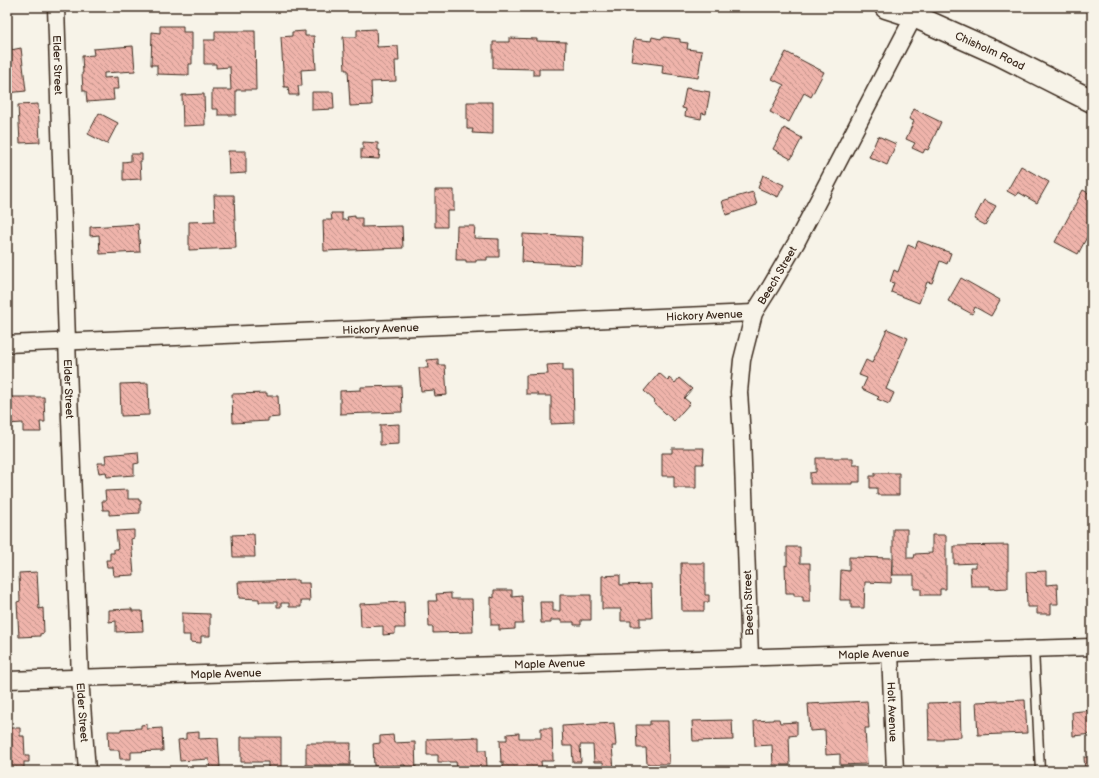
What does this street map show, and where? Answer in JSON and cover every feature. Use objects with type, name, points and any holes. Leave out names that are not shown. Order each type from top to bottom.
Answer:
[{"type":"main road","name":"Chisholm Road","points":[[886,7],[914,16],[1000,54],[1092,101]]},
{"type":"street","name":"Elder Street","points":[[56,7],[80,677],[86,771]]},
{"type":"street","name":"Beech Street","points":[[750,657],[739,392],[742,360],[754,313],[796,243],[914,16]]},
{"type":"street","name":"Hickory Avenue","points":[[7,344],[754,313]]},
{"type":"street","name":"Maple Avenue","points":[[7,680],[1092,647]]},
{"type":"street","name":"Holt Avenue","points":[[890,653],[895,771]]},
{"type":"lane","points":[[1034,648],[1040,771]]},
{"type":"building","points":[[160,26],[183,26],[183,32],[192,32],[192,64],[189,64],[189,75],[157,74],[157,65],[151,65],[152,32],[160,33]]},
{"type":"building","points":[[376,29],[377,47],[398,46],[399,61],[395,61],[396,81],[371,82],[372,105],[350,106],[348,70],[345,70],[343,37],[357,37],[357,30]]},
{"type":"building","points":[[215,31],[255,31],[256,90],[236,90],[236,115],[218,115],[218,109],[212,109],[212,90],[231,90],[230,67],[216,68],[216,64],[204,64],[204,40],[215,40]]},
{"type":"building","points":[[305,31],[305,36],[314,36],[316,69],[301,70],[302,86],[298,86],[299,95],[289,95],[288,87],[284,87],[281,37],[292,36],[292,32]]},
{"type":"building","points":[[652,37],[661,39],[664,37],[680,39],[680,42],[688,43],[687,49],[702,51],[698,78],[662,73],[663,65],[631,61],[634,39],[651,41]]},
{"type":"building","points":[[509,38],[566,42],[565,69],[539,69],[539,75],[533,75],[533,69],[493,68],[493,42],[509,42]]},
{"type":"building","points":[[11,46],[11,50],[21,48],[26,91],[7,93],[7,47]]},
{"type":"building","points":[[133,46],[135,71],[104,73],[104,78],[118,77],[119,89],[113,89],[114,100],[87,102],[86,91],[83,91],[82,56],[94,55],[93,49]]},
{"type":"building","points":[[786,52],[824,72],[811,97],[804,93],[789,122],[770,112],[784,85],[772,79]]},
{"type":"building","points":[[686,88],[710,92],[706,114],[702,113],[701,119],[685,116],[686,109],[682,108]]},
{"type":"building","points":[[312,92],[333,92],[334,109],[312,110]]},
{"type":"building","points":[[204,94],[205,125],[183,126],[182,95]]},
{"type":"building","points":[[467,102],[493,102],[493,134],[472,133],[473,129],[467,129]]},
{"type":"building","points":[[38,104],[40,142],[20,143],[18,105]]},
{"type":"building","points":[[914,109],[941,122],[928,150],[925,149],[923,153],[912,148],[915,143],[906,139],[914,121],[909,119]]},
{"type":"building","points":[[99,113],[118,123],[107,144],[88,134]]},
{"type":"building","points":[[784,128],[802,138],[791,159],[773,149]]},
{"type":"building","points":[[878,136],[896,144],[887,165],[869,157]]},
{"type":"building","points":[[363,142],[378,143],[378,150],[380,150],[379,159],[361,158]]},
{"type":"building","points":[[228,151],[246,151],[246,173],[229,174]]},
{"type":"building","points":[[131,154],[142,154],[142,161],[140,161],[141,179],[123,180],[123,162],[131,161]]},
{"type":"building","points":[[1021,166],[1049,182],[1037,203],[1018,192],[1016,196],[1007,191]]},
{"type":"building","points":[[763,175],[784,185],[778,197],[758,188]]},
{"type":"building","points":[[435,190],[454,190],[454,211],[447,211],[447,227],[435,227]]},
{"type":"building","points":[[1083,190],[1092,195],[1092,236],[1091,239],[1087,237],[1078,254],[1055,242]]},
{"type":"building","points":[[753,192],[757,205],[726,215],[722,201]]},
{"type":"building","points":[[214,195],[234,195],[236,248],[189,250],[189,222],[215,221]]},
{"type":"building","points":[[984,200],[996,206],[985,225],[974,219]]},
{"type":"building","points":[[331,213],[342,213],[342,220],[348,220],[347,217],[355,216],[355,218],[362,218],[362,227],[402,226],[403,248],[324,251],[323,220],[332,220]]},
{"type":"building","points":[[138,224],[140,252],[100,254],[99,235],[90,236],[90,227]]},
{"type":"building","points":[[457,226],[475,226],[474,238],[499,239],[499,257],[487,257],[487,260],[476,260],[476,262],[456,260]]},
{"type":"building","points":[[523,234],[583,237],[582,265],[522,262]]},
{"type":"building","points":[[918,241],[951,253],[947,264],[940,261],[932,283],[927,282],[919,303],[891,292],[894,283],[890,282],[894,270],[898,272],[908,245],[915,248]]},
{"type":"building","points":[[961,278],[1000,300],[991,316],[975,307],[972,314],[948,301]]},
{"type":"building","points":[[887,329],[908,338],[886,389],[894,393],[889,404],[877,399],[879,397],[862,389],[867,378],[859,375],[866,360],[872,363]]},
{"type":"building","points":[[438,359],[438,365],[445,365],[447,395],[435,396],[434,390],[421,391],[419,368],[428,368],[427,360]]},
{"type":"building","points":[[563,364],[563,371],[573,371],[574,423],[551,424],[551,396],[526,394],[526,375],[548,374],[547,365]]},
{"type":"building","points":[[659,373],[668,381],[669,378],[675,383],[679,378],[692,389],[684,398],[690,403],[674,421],[654,403],[655,401],[644,391]]},
{"type":"building","points":[[148,383],[149,415],[121,416],[120,384]]},
{"type":"building","points":[[401,386],[402,412],[340,414],[340,391],[361,390],[361,387]]},
{"type":"building","points":[[267,393],[267,396],[278,396],[279,417],[268,418],[268,421],[233,423],[232,394]]},
{"type":"building","points":[[7,397],[44,397],[45,422],[40,422],[41,432],[23,432],[23,423],[7,424]]},
{"type":"building","points":[[399,424],[399,444],[380,445],[380,425]]},
{"type":"building","points":[[672,448],[704,448],[703,464],[696,464],[696,488],[674,488],[674,476],[662,476],[662,453],[672,453]]},
{"type":"building","points":[[138,452],[139,463],[134,464],[134,475],[107,477],[106,472],[99,473],[97,463],[106,463],[105,455]]},
{"type":"building","points":[[816,458],[853,458],[853,465],[860,465],[860,482],[853,482],[853,484],[810,484],[810,473],[816,472]]},
{"type":"building","points":[[875,473],[899,473],[899,495],[877,495],[877,488],[870,488],[870,476],[875,476]]},
{"type":"building","points":[[128,490],[128,499],[139,499],[139,501],[141,501],[140,513],[109,515],[109,510],[103,510],[102,501],[106,501],[105,491]]},
{"type":"building","points":[[893,529],[907,529],[907,558],[914,558],[915,554],[932,553],[932,535],[946,535],[946,589],[940,589],[940,595],[921,595],[921,589],[914,589],[914,575],[893,575]]},
{"type":"building","points":[[134,530],[134,538],[131,539],[134,575],[114,576],[113,567],[107,567],[106,560],[110,560],[110,553],[114,553],[114,549],[118,549],[116,531]]},
{"type":"building","points":[[254,534],[255,557],[233,557],[232,535]]},
{"type":"building","points":[[1008,545],[1008,588],[990,589],[990,586],[971,586],[970,567],[976,567],[976,563],[954,564],[954,546]]},
{"type":"building","points":[[787,547],[800,547],[800,563],[810,563],[810,601],[803,601],[803,596],[794,596],[794,593],[786,593],[785,565],[787,566]]},
{"type":"building","points":[[849,557],[892,558],[891,583],[865,582],[864,608],[851,608],[851,600],[840,600],[841,570],[849,571]]},
{"type":"building","points":[[681,563],[705,563],[705,595],[709,595],[709,602],[704,602],[704,611],[682,611]]},
{"type":"building","points":[[1046,571],[1046,585],[1057,584],[1058,604],[1051,604],[1051,614],[1037,614],[1037,607],[1027,607],[1026,572]]},
{"type":"building","points":[[37,572],[39,609],[43,608],[44,633],[40,634],[40,636],[19,637],[17,602],[20,601],[19,573]]},
{"type":"building","points":[[620,575],[620,585],[651,584],[652,618],[640,618],[640,626],[631,626],[631,621],[621,621],[621,609],[602,609],[602,576]]},
{"type":"building","points":[[298,580],[298,583],[309,583],[310,601],[301,601],[301,607],[289,607],[289,603],[281,603],[281,607],[277,607],[277,602],[259,602],[259,599],[239,598],[238,582]]},
{"type":"building","points":[[494,590],[512,590],[512,597],[522,596],[523,624],[515,624],[515,629],[499,630],[499,625],[491,625],[491,597],[494,598]]},
{"type":"building","points":[[451,593],[451,599],[472,599],[473,632],[433,633],[433,627],[429,627],[428,601],[437,601],[436,594]]},
{"type":"building","points":[[560,595],[591,595],[591,620],[581,620],[581,625],[574,625],[574,622],[561,622],[561,620],[551,620],[551,623],[541,623],[540,602],[553,602],[553,611],[560,611]]},
{"type":"building","points":[[404,602],[405,628],[395,628],[395,634],[383,635],[383,626],[361,627],[360,604]]},
{"type":"building","points":[[132,609],[132,611],[142,611],[143,631],[116,632],[116,621],[109,622],[109,610]]},
{"type":"building","points":[[182,613],[210,614],[210,636],[201,636],[201,643],[190,642],[190,635],[182,635]]},
{"type":"building","points":[[1025,700],[1027,733],[978,735],[976,702]]},
{"type":"building","points":[[867,701],[869,728],[865,728],[867,764],[840,765],[840,754],[826,755],[825,730],[810,731],[808,704]]},
{"type":"building","points":[[960,702],[961,737],[943,738],[943,740],[929,740],[928,703]]},
{"type":"building","points":[[1092,710],[1092,734],[1073,736],[1072,712]]},
{"type":"building","points":[[779,719],[780,723],[797,722],[797,735],[789,736],[790,765],[773,765],[772,745],[755,746],[754,721]]},
{"type":"building","points":[[732,720],[733,740],[693,741],[692,721]]},
{"type":"building","points":[[650,721],[668,721],[669,764],[647,764],[646,748],[637,748],[636,725],[650,725]]},
{"type":"building","points":[[614,723],[616,746],[612,746],[614,770],[604,771],[603,762],[594,762],[593,745],[580,745],[581,762],[573,762],[572,746],[563,746],[562,726]]},
{"type":"building","points":[[147,724],[147,729],[162,728],[163,751],[131,752],[131,759],[120,759],[119,750],[109,750],[108,731],[141,728],[141,725]]},
{"type":"building","points":[[7,728],[20,728],[20,736],[24,736],[25,756],[29,756],[29,762],[24,762],[24,771],[7,771]]},
{"type":"building","points":[[541,728],[552,728],[553,761],[541,761],[542,771],[503,771],[500,740],[507,740],[507,734],[519,733],[519,738],[541,738]]},
{"type":"building","points":[[199,732],[199,739],[218,738],[220,767],[210,768],[209,759],[180,761],[178,740],[186,739],[186,733]]},
{"type":"building","points":[[393,735],[394,743],[415,742],[416,771],[406,771],[405,765],[374,766],[373,744],[380,743],[380,736]]},
{"type":"building","points":[[241,737],[281,737],[281,771],[268,771],[268,762],[241,762]]},
{"type":"building","points":[[479,737],[479,750],[486,750],[487,767],[479,768],[478,771],[471,771],[471,768],[457,769],[456,762],[438,762],[438,755],[427,755],[427,739]]},
{"type":"building","points":[[306,743],[351,743],[350,765],[306,765]]},
{"type":"building","points":[[1084,757],[1092,757],[1092,771],[1085,771]]}]
